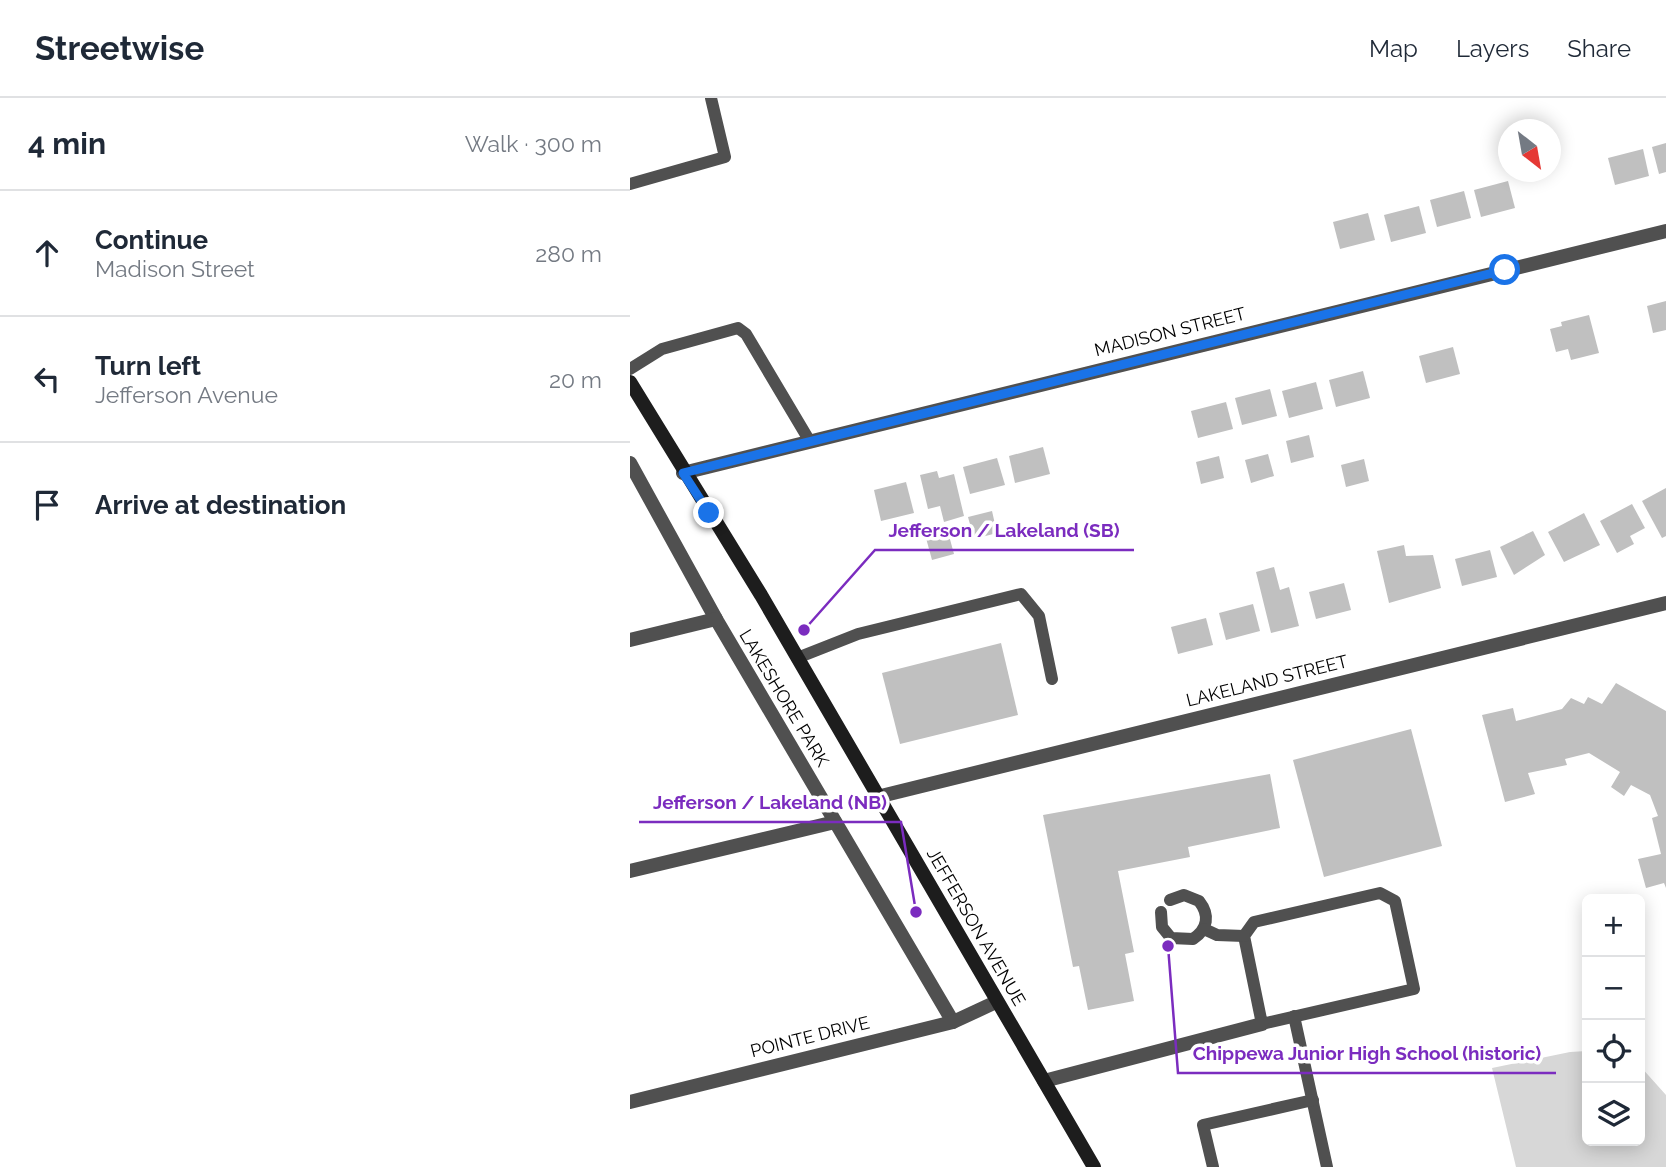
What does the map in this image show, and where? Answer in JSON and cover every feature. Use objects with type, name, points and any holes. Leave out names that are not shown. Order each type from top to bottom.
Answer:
[{"type":"main road","name":"JEFFERSON AVENUE","points":[[630,382],[636,403],[683,473],[797,658],[1094,1167]]},
{"type":"street","name":"MADISON STREET","points":[[683,473],[1666,231]]},
{"type":"street","name":"LAKESHORE PARK","points":[[630,463],[716,619],[953,1022]]},
{"type":"street","name":"LAKELAND STREET","points":[[877,797],[1666,603]]},
{"type":"street","points":[[630,640],[716,619]]},
{"type":"street","points":[[630,871],[835,822]]},
{"type":"street","name":"POINTE DRIVE","points":[[630,1102],[953,1022],[996,1002]]},
{"type":"street","points":[[1044,1081],[1262,1024]]},
{"type":"lane","points":[[630,184],[725,157],[711,98]]},
{"type":"lane","points":[[630,369],[663,349],[738,328],[746,334],[809,440]]},
{"type":"lane","points":[[797,658],[858,635],[1021,594],[1039,616],[1052,679]]},
{"type":"lane","points":[[1380,893],[1395,901],[1415,989],[1262,1024],[1244,936],[1254,922],[1380,893]]},
{"type":"lane","points":[[1161,912],[1162,927],[1171,938],[1193,939],[1204,929],[1206,914],[1199,901],[1184,895],[1170,900]]},
{"type":"lane","points":[[1204,929],[1217,935],[1244,936]]},
{"type":"lane","points":[[1294,1016],[1327,1167]]},
{"type":"lane","points":[[1213,1167],[1203,1125],[1313,1100]]},
{"type":"shaded area","points":[[1582,1051],[1582,1146],[1645,1146],[1645,1072],[1666,1095],[1666,1167],[1516,1167],[1492,1068]]},
{"type":"building","points":[[1666,143],[1666,172],[1659,174],[1652,147]]},
{"type":"building","points":[[1643,149],[1649,176],[1615,185],[1608,158]]},
{"type":"building","points":[[1508,182],[1515,208],[1481,217],[1474,190]]},
{"type":"building","points":[[1464,191],[1471,218],[1437,227],[1430,200]]},
{"type":"building","points":[[1419,206],[1426,233],[1391,242],[1384,215]]},
{"type":"building","points":[[1368,213],[1375,240],[1340,249],[1333,222]]},
{"type":"building","points":[[1666,301],[1666,330],[1653,333],[1647,306]]},
{"type":"building","points":[[1589,315],[1599,353],[1571,360],[1568,349],[1556,352],[1550,329],[1562,326],[1561,322]]},
{"type":"building","points":[[1453,347],[1460,374],[1426,383],[1419,356]]},
{"type":"building","points":[[1363,371],[1370,398],[1336,407],[1329,380]]},
{"type":"building","points":[[1316,382],[1323,409],[1289,418],[1282,391]]},
{"type":"building","points":[[1270,389],[1277,416],[1242,425],[1235,398]]},
{"type":"building","points":[[1226,402],[1233,429],[1198,438],[1191,411]]},
{"type":"building","points":[[1309,435],[1314,457],[1291,463],[1286,441]]},
{"type":"building","points":[[1043,447],[1050,474],[1015,483],[1009,456]]},
{"type":"building","points":[[1268,454],[1274,476],[1251,483],[1245,460]]},
{"type":"building","points":[[1219,456],[1224,478],[1201,484],[1196,462]]},
{"type":"building","points":[[997,458],[1005,485],[970,494],[963,467]]},
{"type":"building","points":[[1364,459],[1369,481],[1346,487],[1341,465]]},
{"type":"building","points":[[937,471],[939,478],[954,474],[964,516],[944,522],[940,506],[928,509],[920,475]]},
{"type":"building","points":[[906,482],[914,513],[881,521],[874,490]]},
{"type":"building","points":[[1666,488],[1666,536],[1662,538],[1642,501]]},
{"type":"building","points":[[1632,504],[1645,528],[1630,536],[1634,544],[1617,553],[1600,521]]},
{"type":"building","points":[[992,511],[997,533],[974,539],[968,517]]},
{"type":"building","points":[[1584,513],[1600,545],[1564,562],[1548,532]]},
{"type":"building","points":[[1533,531],[1545,555],[1514,575],[1500,547]]},
{"type":"building","points":[[948,532],[954,554],[932,560],[926,538]]},
{"type":"building","points":[[1404,545],[1406,556],[1433,555],[1441,588],[1389,603],[1377,551]]},
{"type":"building","points":[[1490,550],[1497,577],[1462,586],[1455,559]]},
{"type":"building","points":[[1274,567],[1280,590],[1289,587],[1299,626],[1271,633],[1256,572]]},
{"type":"building","points":[[1344,583],[1351,610],[1316,619],[1309,592]]},
{"type":"building","points":[[1253,604],[1260,631],[1226,640],[1219,613]]},
{"type":"building","points":[[1206,618],[1213,645],[1178,654],[1171,627]]},
{"type":"building","points":[[1001,643],[1018,715],[900,744],[882,673]]},
{"type":"building","points":[[1616,683],[1666,711],[1666,888],[1664,883],[1646,888],[1638,859],[1661,854],[1652,818],[1658,816],[1650,795],[1631,785],[1624,796],[1611,787],[1620,772],[1589,753],[1565,759],[1567,765],[1528,773],[1535,794],[1505,802],[1482,715],[1513,708],[1516,721],[1562,709],[1571,698],[1584,704],[1588,697],[1602,704]]},
{"type":"building","points":[[1411,729],[1442,846],[1324,877],[1293,760]]},
{"type":"building","points":[[1270,774],[1280,828],[1188,847],[1190,857],[1118,871],[1134,952],[1125,954],[1134,1001],[1088,1010],[1079,966],[1073,967],[1043,815]]},
{"type":"place","name":"Jefferson / Lakeland (SB)","points":[[804,630]]},
{"type":"place","name":"Jefferson / Lakeland (NB)","points":[[916,912]]},
{"type":"place","name":"Chippewa Junior High School (historic)","points":[[1168,946]]},
{"type":"route","points":[[709,513],[683,473],[1505,270]]}]
